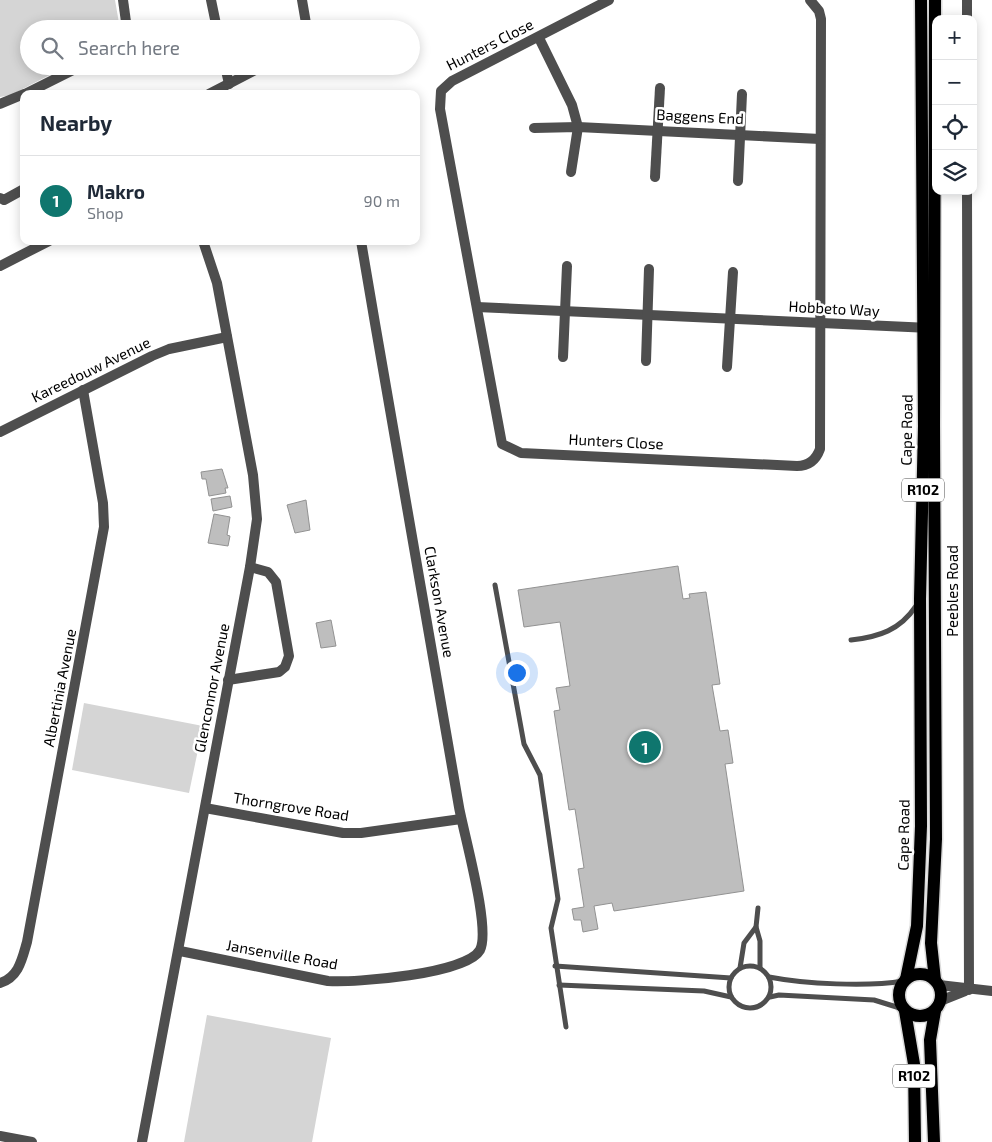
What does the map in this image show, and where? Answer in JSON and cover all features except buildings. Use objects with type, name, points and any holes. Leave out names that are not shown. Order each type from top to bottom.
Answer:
[{"type":"main road","name":"Cape Road","points":[[921,0],[934,435],[936,839],[931,943],[937,982],[938,1006],[930,1040],[934,1142]]},
{"type":"main road","name":"Cape Road","points":[[915,1142],[914,1064],[904,1010],[898,995],[905,980],[915,934],[921,826],[920,599],[924,426],[930,328],[935,0]]},
{"type":"main road","points":[[905,980],[916,974],[923,974],[937,982]]},
{"type":"main road","points":[[904,1010],[916,1016],[922,1016],[938,1006]]},
{"type":"street","points":[[123,0],[126,20]]},
{"type":"street","points":[[211,0],[215,20]]},
{"type":"street","points":[[302,0],[305,20]]},
{"type":"street","name":"Hunters Close","points":[[609,0],[539,38],[452,81],[441,91],[440,98],[499,437],[502,444],[512,451],[797,466],[812,462],[820,449],[820,19],[819,11],[810,0]]},
{"type":"street","points":[[967,0],[967,15]]},
{"type":"street","points":[[539,38],[572,106],[578,126],[572,172]]},
{"type":"street","points":[[32,90],[63,75]]},
{"type":"street","points":[[227,75],[229,84]]},
{"type":"street","points":[[217,90],[246,75]]},
{"type":"street","points":[[655,177],[660,88]]},
{"type":"street","points":[[738,181],[742,134],[742,94]]},
{"type":"street","points":[[0,104],[20,96]]},
{"type":"street","name":"Baggens End","points":[[534,128],[578,126],[820,139]]},
{"type":"street","points":[[0,198],[4,200],[20,191]]},
{"type":"street","name":"Peebles Road","points":[[967,195],[968,990]]},
{"type":"street","points":[[0,266],[41,245]]},
{"type":"street","name":"Glenconnor Avenue","points":[[142,1142],[180,951],[256,534],[256,498],[218,283],[204,245]]},
{"type":"street","name":"Clarkson Avenue","points":[[362,245],[461,819],[484,934],[478,952],[467,962]]},
{"type":"street","points":[[562,357],[567,266]]},
{"type":"street","points":[[646,361],[650,269]]},
{"type":"street","points":[[727,367],[733,272]]},
{"type":"street","name":"Hobbeto Way","points":[[477,307],[930,328]]},
{"type":"street","name":"Kareedouw Avenue","points":[[0,432],[152,356],[169,350],[227,337]]},
{"type":"street","name":"Albertinia Avenue","points":[[1,983],[15,974],[21,963],[27,942],[104,527],[103,503],[83,390]]},
{"type":"street","points":[[228,680],[278,672],[285,668],[288,662],[289,656],[276,582],[268,572],[250,567]]},
{"type":"street","name":"Thorngrove Road","points":[[206,808],[342,833],[360,833],[461,819]]},
{"type":"street","name":"Jansenville Road","points":[[180,951],[328,981],[349,982],[436,970],[467,962]]},
{"type":"street","points":[[937,982],[968,990],[992,991]]},
{"type":"street","points":[[938,1006],[968,990]]},
{"type":"street","points":[[0,1136],[32,1142]]},
{"type":"lane","points":[[495,585],[524,744],[540,776],[558,899],[551,928],[555,966],[566,1027]]},
{"type":"lane","points":[[852,640],[889,632],[910,615],[920,599]]},
{"type":"lane","points":[[758,908],[756,927],[760,941],[760,967]]},
{"type":"lane","points":[[731,997],[729,984],[731,978],[740,968],[744,942],[756,927]]},
{"type":"lane","points":[[740,968],[753,965],[760,967],[769,977],[772,990],[770,997]]},
{"type":"lane","points":[[555,966],[731,978]]},
{"type":"lane","points":[[769,977],[785,980],[873,984],[905,980]]},
{"type":"lane","points":[[558,985],[704,991],[731,997],[741,1006],[753,1008],[760,1006],[770,997],[779,995],[874,1000],[904,1010]]},
{"type":"shaded area","points":[[0,0],[115,0],[118,20],[20,20],[20,75],[50,75],[11,95],[0,97]]},
{"type":"shaded area","points":[[84,703],[203,726],[189,793],[72,770]]},
{"type":"shaded area","points":[[207,1015],[331,1038],[312,1142],[184,1142]]},
{"type":"place","name":"Makro","points":[[645,747]]}]
